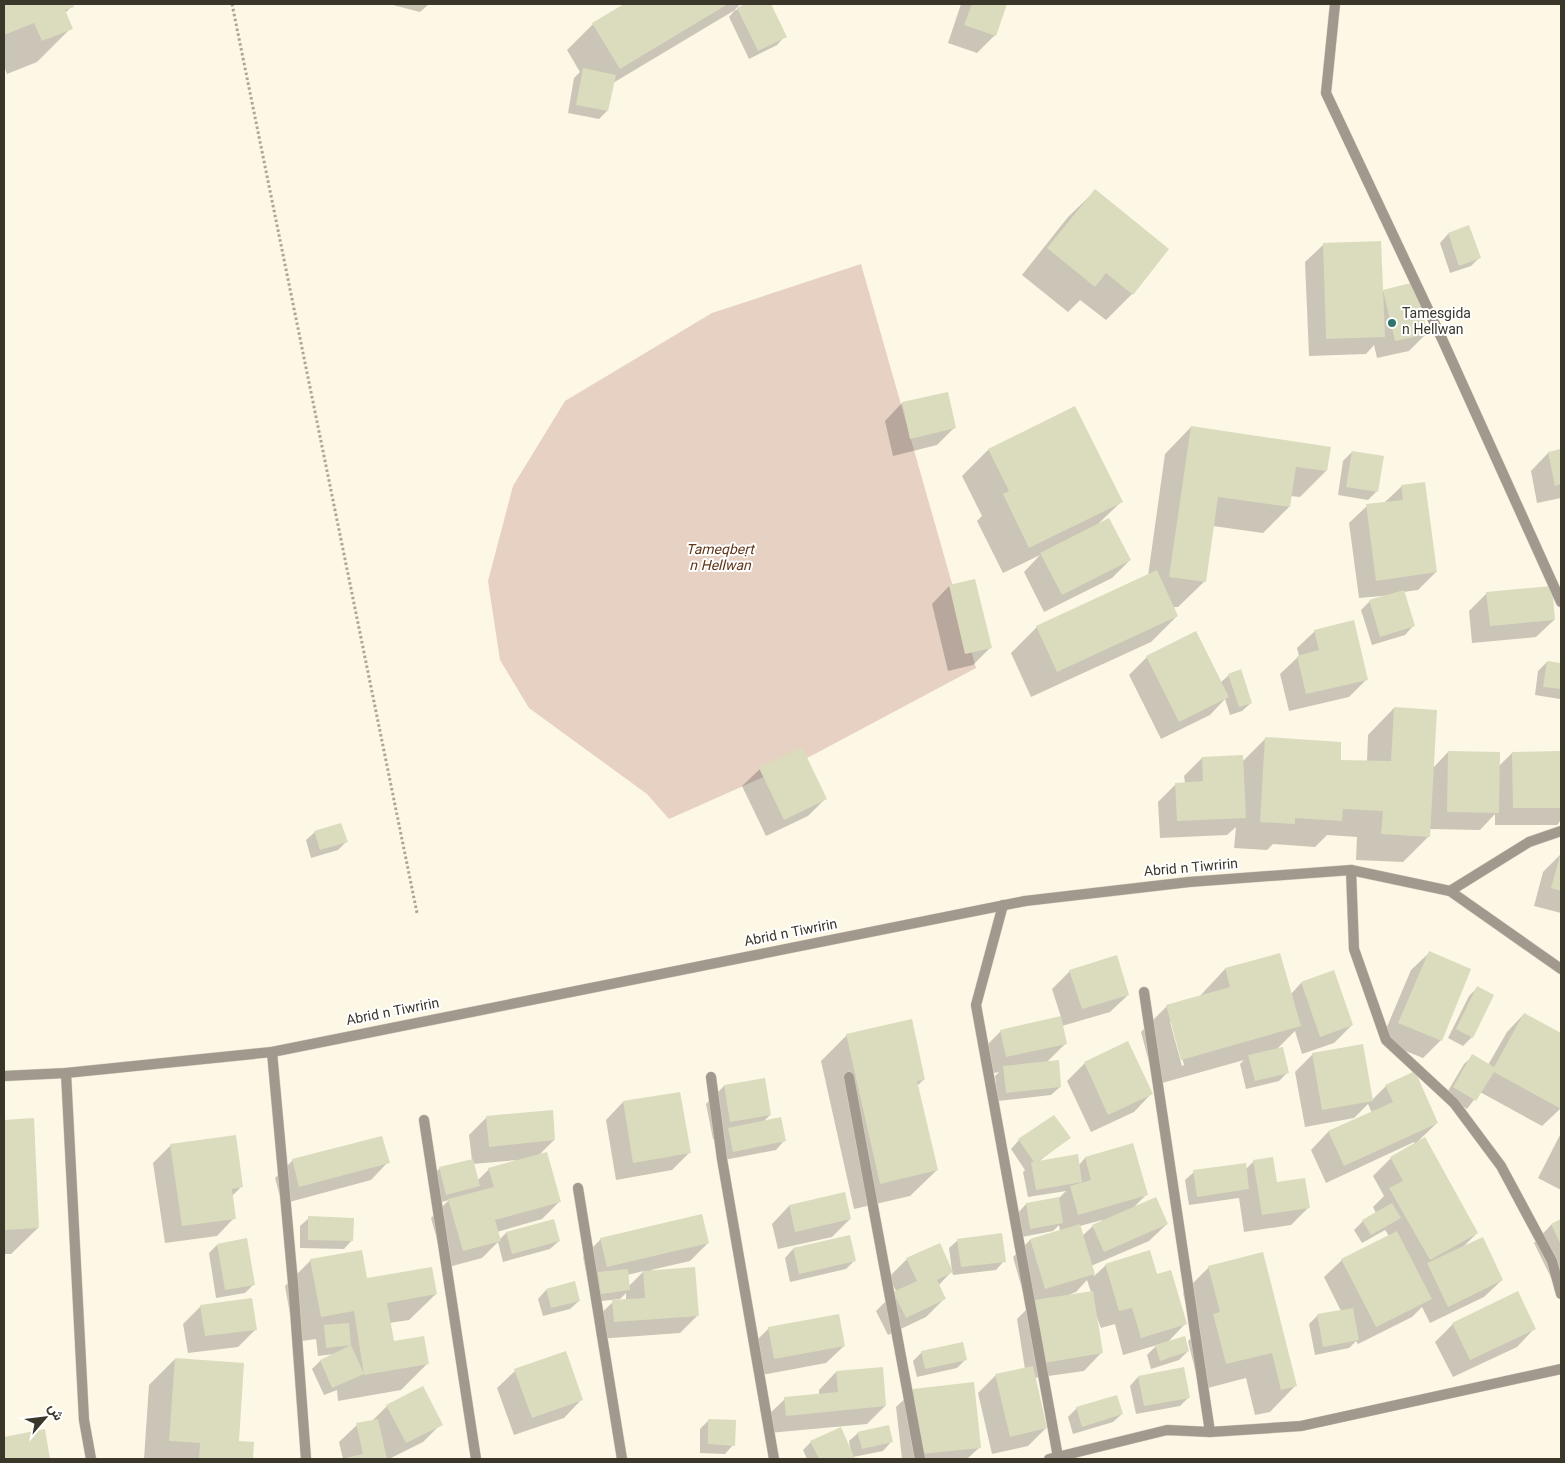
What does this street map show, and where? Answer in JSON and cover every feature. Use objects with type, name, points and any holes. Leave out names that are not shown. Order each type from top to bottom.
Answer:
[{"type":"street","points":[[1335,4],[1326,93],[1443,341],[1561,602]]},
{"type":"street","points":[[1450,891],[1529,842],[1561,831]]},
{"type":"street","points":[[1351,870],[1354,949],[1386,1040],[1454,1103],[1501,1166],[1552,1261],[1561,1294]]},
{"type":"street","name":"Abrid n Tiwririn","points":[[4,1076],[66,1073],[272,1052],[1003,906],[1189,882],[1351,870],[1450,891],[1561,969]]},
{"type":"street","points":[[1003,906],[976,1005],[1054,1458],[1088,1455],[1167,1430],[1210,1432],[1301,1426],[1561,1369]]},
{"type":"street","points":[[1144,992],[1210,1432]]},
{"type":"street","points":[[272,1052],[294,1282],[306,1459]]},
{"type":"street","points":[[66,1073],[84,1420],[91,1459]]},
{"type":"street","points":[[712,1077],[722,1159],[774,1459]]},
{"type":"street","points":[[849,1077],[920,1459]]},
{"type":"street","points":[[424,1120],[476,1459]]},
{"type":"street","points":[[578,1188],[622,1459]]},
{"type":"path","points":[[232,4],[417,913]]},
{"type":"green space","name":"Tameqbeṛt n Hellwan","points":[[861,264],[976,668],[811,756],[669,819],[647,794],[529,708],[500,660],[488,581],[513,486],[565,401],[712,313]]},
{"type":"building","points":[[4,4],[73,4],[74,7],[65,10],[73,29],[42,41],[34,23],[4,35]]},
{"type":"building","points":[[624,4],[728,4],[620,69],[592,23]]},
{"type":"building","points":[[745,4],[771,4],[787,37],[758,51],[737,8]]},
{"type":"building","points":[[972,4],[1007,4],[996,36],[964,25]]},
{"type":"building","points":[[583,68],[616,75],[608,111],[576,105]]},
{"type":"building","points":[[1095,189],[1169,249],[1133,295],[1106,273],[1095,287],[1047,248]]},
{"type":"building","points":[[1469,225],[1481,258],[1459,266],[1448,233]]},
{"type":"building","points":[[1381,241],[1385,337],[1326,339],[1323,243]]},
{"type":"building","points":[[1415,282],[1428,334],[1395,341],[1383,290]]},
{"type":"building","points":[[948,392],[956,428],[910,439],[902,402]]},
{"type":"building","points":[[1075,406],[1123,502],[1029,548],[1003,494],[1009,491],[988,449]]},
{"type":"building","points":[[1191,426],[1331,447],[1327,471],[1296,467],[1290,507],[1218,497],[1206,582],[1169,577]]},
{"type":"building","points":[[1561,449],[1561,484],[1555,486],[1548,452]]},
{"type":"building","points":[[1352,451],[1384,456],[1378,492],[1346,487]]},
{"type":"building","points":[[1425,482],[1437,572],[1376,581],[1366,504],[1403,500],[1401,485]]},
{"type":"building","points":[[1109,518],[1131,560],[1062,595],[1040,553]]},
{"type":"building","points":[[1157,570],[1178,616],[1057,672],[1036,626]]},
{"type":"building","points":[[975,579],[992,648],[965,654],[949,585]]},
{"type":"building","points":[[1552,586],[1555,620],[1490,626],[1486,592]]},
{"type":"building","points":[[1404,590],[1415,626],[1380,637],[1369,600]]},
{"type":"building","points":[[1354,620],[1368,680],[1306,694],[1297,656],[1319,650],[1314,630]]},
{"type":"building","points":[[1196,631],[1229,697],[1179,722],[1146,656]]},
{"type":"building","points":[[1547,661],[1561,663],[1561,689],[1543,687]]},
{"type":"building","points":[[1241,669],[1252,703],[1239,707],[1228,674]]},
{"type":"building","points":[[1394,707],[1437,710],[1430,837],[1381,834],[1383,811],[1343,809],[1342,821],[1295,818],[1295,824],[1260,822],[1265,737],[1341,742],[1341,760],[1391,761]]},
{"type":"building","points":[[802,747],[827,799],[784,820],[759,768]]},
{"type":"building","points":[[1448,751],[1500,752],[1499,813],[1447,812]]},
{"type":"building","points":[[1561,751],[1561,808],[1513,808],[1512,752]]},
{"type":"building","points":[[1243,755],[1246,818],[1177,821],[1175,783],[1203,781],[1202,757]]},
{"type":"building","points":[[341,823],[348,842],[320,850],[314,831]]},
{"type":"building","points":[[1561,852],[1561,891],[1551,888]]},
{"type":"building","points":[[1429,951],[1471,969],[1442,1041],[1398,1023]]},
{"type":"building","points":[[1280,953],[1301,1026],[1181,1060],[1166,1005],[1230,987],[1225,968]]},
{"type":"building","points":[[1117,955],[1129,995],[1082,1009],[1069,970]]},
{"type":"building","points":[[1334,970],[1353,1025],[1320,1037],[1301,982]]},
{"type":"building","points":[[1477,986],[1494,995],[1473,1038],[1456,1029]]},
{"type":"building","points":[[1524,1013],[1561,1033],[1561,1109],[1494,1072],[1476,1101],[1453,1087],[1472,1054],[1494,1067]]},
{"type":"building","points":[[1061,1016],[1067,1044],[1006,1057],[1000,1030]]},
{"type":"building","points":[[912,1019],[925,1080],[917,1081],[938,1170],[880,1184],[846,1034]]},
{"type":"building","points":[[1128,1041],[1153,1094],[1108,1115],[1084,1062]]},
{"type":"building","points":[[1363,1044],[1373,1101],[1322,1110],[1312,1053]]},
{"type":"building","points":[[1283,1047],[1289,1073],[1255,1081],[1248,1055]]},
{"type":"building","points":[[1059,1060],[1061,1087],[1006,1093],[1003,1066]]},
{"type":"building","points":[[1415,1071],[1438,1123],[1344,1166],[1328,1131],[1393,1102],[1385,1085]]},
{"type":"building","points":[[765,1078],[771,1115],[730,1122],[724,1085]]},
{"type":"building","points":[[680,1092],[691,1153],[633,1163],[623,1101]]},
{"type":"building","points":[[553,1110],[555,1140],[489,1147],[486,1116]]},
{"type":"building","points":[[1054,1115],[1071,1138],[1038,1161],[1078,1154],[1082,1182],[1036,1190],[1031,1162],[1034,1162],[1018,1139]]},
{"type":"building","points":[[781,1117],[786,1141],[733,1152],[728,1128]]},
{"type":"building","points":[[34,1118],[39,1228],[4,1230],[4,1120]]},
{"type":"building","points":[[236,1135],[243,1187],[232,1189],[236,1219],[182,1226],[170,1144]]},
{"type":"building","points":[[382,1136],[390,1163],[299,1187],[292,1159]]},
{"type":"building","points":[[1425,1137],[1478,1233],[1430,1260],[1389,1188],[1403,1181],[1390,1157]]},
{"type":"building","points":[[1133,1143],[1148,1195],[1078,1215],[1070,1186],[1091,1180],[1085,1157]]},
{"type":"building","points":[[547,1152],[561,1202],[495,1220],[501,1241],[463,1251],[448,1199],[494,1187],[488,1168]]},
{"type":"building","points":[[1273,1157],[1277,1182],[1305,1178],[1310,1208],[1262,1215],[1253,1160]]},
{"type":"building","points":[[473,1159],[480,1186],[446,1195],[439,1167]]},
{"type":"building","points":[[1246,1163],[1249,1189],[1197,1197],[1193,1170]]},
{"type":"building","points":[[845,1192],[851,1219],[795,1232],[789,1205]]},
{"type":"building","points":[[1059,1197],[1063,1223],[1030,1229],[1026,1203]]},
{"type":"building","points":[[1156,1197],[1168,1224],[1104,1252],[1092,1225]]},
{"type":"building","points":[[1392,1203],[1401,1218],[1371,1235],[1362,1220]]},
{"type":"building","points":[[702,1214],[709,1243],[607,1267],[600,1238]]},
{"type":"building","points":[[308,1216],[354,1218],[353,1241],[308,1240]]},
{"type":"building","points":[[554,1219],[560,1241],[512,1254],[506,1232]]},
{"type":"building","points":[[1561,1219],[1561,1245],[1551,1224]]},
{"type":"building","points":[[1080,1224],[1095,1274],[1045,1289],[1030,1239]]},
{"type":"building","points":[[1397,1231],[1432,1299],[1376,1327],[1341,1259]]},
{"type":"building","points":[[1002,1233],[1006,1262],[961,1267],[957,1239]]},
{"type":"building","points":[[850,1235],[856,1261],[799,1274],[793,1248]]},
{"type":"building","points":[[1483,1237],[1503,1280],[1448,1307],[1427,1263]]},
{"type":"building","points":[[247,1238],[255,1285],[225,1290],[217,1244]]},
{"type":"building","points":[[940,1243],[953,1272],[937,1280],[946,1299],[906,1318],[893,1292],[917,1281],[906,1258]]},
{"type":"building","points":[[362,1250],[367,1278],[432,1267],[437,1294],[387,1303],[394,1341],[424,1336],[429,1364],[364,1375],[354,1311],[321,1317],[310,1259]]},
{"type":"building","points":[[1150,1250],[1157,1274],[1171,1270],[1187,1324],[1141,1338],[1132,1308],[1119,1311],[1105,1264]]},
{"type":"building","points":[[1263,1252],[1297,1386],[1281,1390],[1272,1353],[1226,1364],[1213,1314],[1220,1312],[1208,1266]]},
{"type":"building","points":[[695,1267],[699,1316],[614,1322],[612,1300],[645,1298],[643,1271]]},
{"type":"building","points":[[628,1269],[630,1290],[601,1294],[598,1272]]},
{"type":"building","points":[[575,1281],[580,1301],[551,1308],[546,1289]]},
{"type":"building","points":[[1093,1291],[1103,1353],[1044,1363],[1034,1300]]},
{"type":"building","points":[[1518,1291],[1536,1329],[1470,1360],[1452,1323]]},
{"type":"building","points":[[252,1298],[257,1330],[205,1336],[200,1305]]},
{"type":"building","points":[[1353,1308],[1359,1340],[1323,1347],[1317,1314]]},
{"type":"building","points":[[839,1314],[845,1346],[774,1359],[768,1327]]},
{"type":"building","points":[[349,1323],[351,1345],[326,1348],[324,1325]]},
{"type":"building","points":[[1185,1336],[1189,1351],[1160,1361],[1155,1345]]},
{"type":"building","points":[[963,1342],[967,1360],[925,1369],[921,1351]]},
{"type":"building","points":[[351,1345],[364,1374],[332,1388],[320,1360]]},
{"type":"building","points":[[566,1351],[583,1400],[532,1418],[514,1369]]},
{"type":"building","points":[[175,1358],[244,1363],[239,1441],[254,1442],[253,1459],[199,1459],[200,1443],[169,1441]]},
{"type":"building","points":[[1033,1366],[1047,1428],[1010,1437],[995,1374]]},
{"type":"building","points":[[883,1367],[886,1406],[786,1416],[784,1397],[838,1392],[836,1371]]},
{"type":"building","points":[[1184,1367],[1190,1398],[1144,1406],[1138,1376]]},
{"type":"building","points":[[974,1382],[981,1448],[921,1454],[913,1389]]},
{"type":"building","points":[[423,1386],[443,1425],[406,1443],[386,1405]]},
{"type":"building","points":[[1117,1395],[1123,1414],[1082,1427],[1076,1407]]},
{"type":"building","points":[[378,1419],[387,1459],[341,1459],[363,1454],[356,1423]]},
{"type":"building","points":[[708,1419],[736,1420],[735,1446],[708,1444]]},
{"type":"building","points":[[889,1425],[893,1442],[862,1449],[857,1432]]},
{"type":"building","points":[[841,1427],[855,1459],[819,1459],[810,1441]]},
{"type":"building","points":[[45,1429],[50,1459],[4,1459],[4,1437]]},
{"type":"place","name":"Tamesgida n Hellwan","points":[[1392,323]]}]
